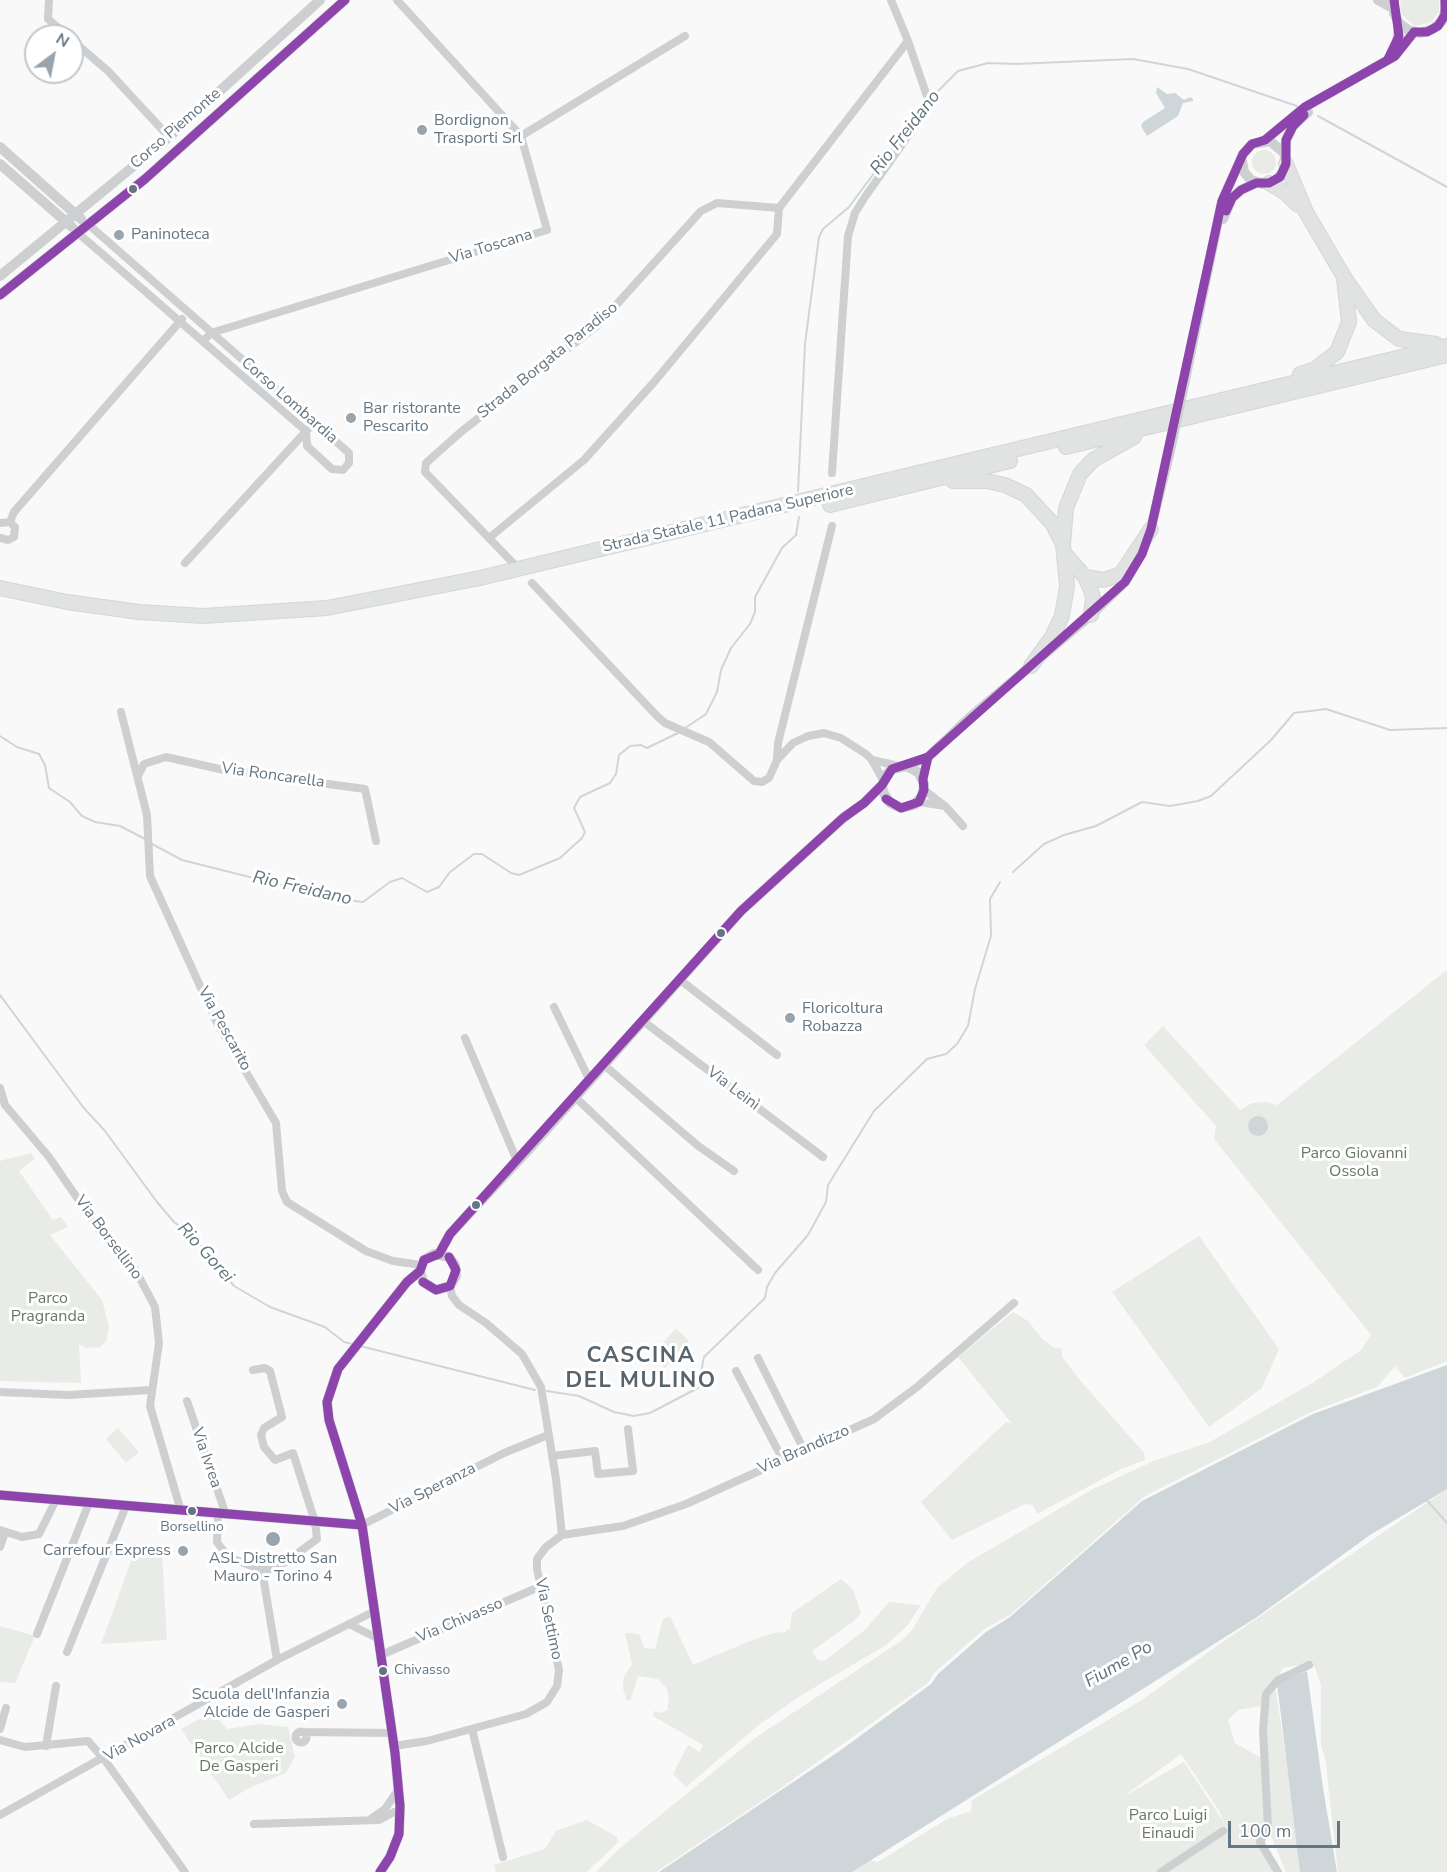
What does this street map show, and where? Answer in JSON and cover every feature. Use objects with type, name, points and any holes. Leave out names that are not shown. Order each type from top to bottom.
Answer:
[{"type":"highway","points":[[1285,159],[1306,212],[1344,277],[1374,320],[1399,339],[1428,345],[1447,344]]},
{"type":"highway","points":[[1263,183],[1284,192],[1306,212]]},
{"type":"highway","points":[[1243,395],[1314,369],[1337,352],[1348,322],[1344,277]]},
{"type":"highway","name":"Strada Statale 11 Padana Superiore","points":[[0,588],[67,603],[203,616],[327,608],[480,578],[1447,344]]},
{"type":"highway","name":"Strada Statale 11 Padana Superiore","points":[[0,597],[77,612],[201,625],[328,616],[399,605],[918,484],[1447,355]]},
{"type":"highway","points":[[1031,666],[1052,637],[1062,615],[1067,586],[1064,549],[1066,508],[1070,492],[1080,474],[1093,460],[1125,441],[1159,426]]},
{"type":"highway","points":[[918,484],[986,481],[1005,485],[1026,495],[1041,508],[1064,549],[1085,577],[1093,597],[1091,615]]},
{"type":"highway","points":[[1085,577],[1104,580],[1121,574],[1151,529]]},
{"type":"street","points":[[49,0],[48,19],[54,24]]},
{"type":"street","name":"Corso Piemonte","points":[[0,276],[169,137],[320,0]]},
{"type":"street","name":"Corso Piemonte","points":[[0,295],[89,225],[345,0]]},
{"type":"street","name":"Via Toscana","points":[[203,341],[211,333],[547,230],[521,136],[397,0]]},
{"type":"street","points":[[832,473],[848,236],[855,213],[865,197],[930,105],[891,0]]},
{"type":"street","points":[[1378,0],[1394,4],[1399,22],[1397,44],[1387,59]]},
{"type":"street","points":[[1399,22],[1414,32],[1427,32],[1438,26],[1446,6]]},
{"type":"street","points":[[1265,140],[1286,121],[1399,52],[1414,32]]},
{"type":"street","points":[[521,136],[685,36]]},
{"type":"street","points":[[489,538],[584,460],[655,381],[777,234],[780,208],[908,41]]},
{"type":"street","points":[[84,50],[108,71],[169,137]]},
{"type":"street","points":[[222,89],[233,100]]},
{"type":"street","points":[[1217,230],[1232,198],[1241,190],[1280,177],[1293,126],[1319,101]]},
{"type":"street","points":[[184,123],[195,134]]},
{"type":"street","points":[[380,1872],[396,1845],[400,1812],[394,1746],[362,1526],[329,1420],[327,1402],[338,1369],[402,1291],[439,1256],[455,1231],[741,911],[843,818],[864,803],[883,783],[892,769],[928,758],[969,718],[1091,615],[1125,582],[1142,554],[1151,529],[1170,451],[1222,201],[1247,148],[1258,141],[1265,140],[1274,143],[1285,159]]},
{"type":"street","name":"Corso Lombardia","points":[[0,147],[349,453],[349,463],[343,470],[332,469],[308,446],[306,431],[0,164]]},
{"type":"street","points":[[1242,161],[1247,176],[1263,183]]},
{"type":"street","name":"Strada Borgata Paradiso","points":[[514,564],[425,472],[426,463],[462,431],[598,325],[701,211],[717,203],[780,208]]},
{"type":"street","points":[[10,522],[14,512],[188,312]]},
{"type":"street","points":[[185,563],[314,423]]},
{"type":"street","points":[[0,523],[10,522]]},
{"type":"street","points":[[0,538],[8,540],[14,537],[15,527],[10,522]]},
{"type":"street","points":[[532,583],[656,715],[677,729],[709,742],[754,781],[762,782],[769,778],[777,760],[779,738],[832,526]]},
{"type":"street","name":"Via Pescarito","points":[[121,712],[147,815],[150,876],[216,1021],[276,1123],[282,1191],[287,1202],[366,1251],[421,1273]]},
{"type":"street","points":[[777,760],[791,746],[808,736],[824,733],[842,738],[872,759],[903,766],[919,773],[923,784],[963,826]]},
{"type":"street","points":[[779,738],[786,746],[791,746]]},
{"type":"street","name":"Via Roncarella","points":[[138,776],[144,764],[166,757],[224,770],[364,789],[376,841]]},
{"type":"street","points":[[919,802],[928,758]]},
{"type":"street","points":[[872,759],[883,783],[886,799]]},
{"type":"street","points":[[864,803],[886,799],[901,808],[919,802],[946,807]]},
{"type":"street","points":[[679,979],[777,1055]]},
{"type":"street","points":[[554,1007],[590,1081]]},
{"type":"street","name":"Via Leinì","points":[[643,1020],[824,1157]]},
{"type":"street","points":[[465,1038],[517,1161]]},
{"type":"street","points":[[604,1065],[697,1145],[734,1171]]},
{"type":"street","name":"Via Borsellino","points":[[0,1088],[5,1105],[49,1157],[104,1237],[135,1269],[155,1306],[159,1343],[150,1406],[181,1511]]},
{"type":"street","points":[[576,1097],[758,1270]]},
{"type":"street","points":[[393,1261],[439,1256],[456,1270],[446,1288],[450,1302],[459,1305],[486,1323],[522,1354],[541,1387],[562,1535]]},
{"type":"street","points":[[421,1273],[431,1289],[446,1288]]},
{"type":"street","name":"Via Brandizzo","points":[[562,1535],[623,1526],[686,1504],[874,1419],[917,1387],[1014,1303]]},
{"type":"street","points":[[758,1358],[804,1450]]},
{"type":"street","points":[[222,1514],[217,1542],[228,1557],[262,1570],[276,1569],[317,1539],[315,1522],[293,1453],[275,1460],[264,1447],[261,1435],[264,1428],[282,1417],[270,1371],[265,1368],[253,1370]]},
{"type":"street","points":[[736,1371],[783,1460]]},
{"type":"street","points":[[0,1392],[68,1395],[151,1390]]},
{"type":"street","name":"Via Ivrea","points":[[187,1401],[222,1514]]},
{"type":"street","points":[[552,1456],[594,1451],[598,1474],[633,1471],[628,1429]]},
{"type":"street","name":"Via Speranza","points":[[362,1526],[504,1453],[548,1435]]},
{"type":"street","points":[[0,1495],[362,1526]]},
{"type":"street","points":[[0,1547],[2,1531],[22,1537],[39,1534],[56,1500]]},
{"type":"street","points":[[37,1634],[89,1503]]},
{"type":"street","points":[[67,1652],[126,1506]]},
{"type":"street","name":"Via Settimo","points":[[394,1746],[427,1741],[526,1714],[547,1702],[557,1686],[559,1670],[539,1587],[537,1559],[546,1546],[562,1535]]},
{"type":"street","points":[[262,1570],[277,1660]]},
{"type":"street","name":"Via Chivasso","points":[[381,1655],[539,1587]]},
{"type":"street","name":"Via Novara","points":[[0,1815],[277,1660],[375,1611]]},
{"type":"street","points":[[349,1624],[379,1639]]},
{"type":"street","points":[[1278,1872],[1260,1842],[1268,1827],[1263,1730],[1266,1694],[1278,1680],[1309,1665]]},
{"type":"street","points":[[46,1746],[56,1686]]},
{"type":"street","points":[[0,1729],[6,1708]]},
{"type":"street","points":[[472,1729],[503,1857]]},
{"type":"street","points":[[302,1732],[392,1733]]},
{"type":"street","points":[[0,1740],[25,1747],[88,1741],[104,1758],[182,1871]]},
{"type":"street","points":[[371,1818],[385,1809],[398,1790]]},
{"type":"street","points":[[254,1824],[371,1818],[379,1820],[394,1812],[400,1812]]},
{"type":"street","points":[[1161,1872],[1223,1832]]},
{"type":"green space","points":[[1400,0],[1439,0],[1439,11],[1432,22],[1415,26],[1401,14]]},
{"type":"green space","points":[[1264,150],[1269,151],[1275,157],[1275,167],[1269,173],[1264,174],[1259,173],[1253,167],[1252,162],[1253,157],[1259,151]]},
{"type":"green space","name":"Parco Giovanni Ossola","points":[[1447,970],[1447,1361],[1405,1378],[1395,1366],[1377,1387],[1311,1412],[1145,1496],[1011,1614],[983,1630],[934,1673],[928,1683],[778,1790],[656,1872],[596,1872],[620,1848],[755,1738],[901,1641],[912,1630],[937,1588],[967,1563],[1093,1489],[1156,1460],[1210,1442],[1314,1382],[1361,1350],[1371,1335],[1214,1139],[1216,1126],[1144,1045],[1163,1026],[1240,1110],[1252,1103],[1266,1102],[1277,1105]]},
{"type":"green space","name":"Parco Pragranda","points":[[31,1153],[35,1159],[19,1171],[53,1220],[61,1217],[68,1227],[50,1235],[102,1300],[109,1327],[106,1341],[100,1347],[86,1348],[79,1344],[81,1383],[0,1381],[0,1161]]},
{"type":"green space","points":[[1199,1236],[1279,1349],[1262,1388],[1209,1427],[1112,1292]]},
{"type":"green space","points":[[1013,1312],[1028,1321],[1043,1340],[1053,1347],[1062,1349],[1062,1357],[1144,1453],[1145,1460],[1121,1469],[1037,1514],[1033,1505],[1025,1504],[952,1540],[921,1502],[1006,1422],[1012,1424],[958,1357]]},
{"type":"green space","points":[[676,1328],[689,1341],[665,1368],[651,1356]]},
{"type":"green space","points":[[118,1428],[139,1452],[126,1463],[106,1439]]},
{"type":"green space","name":"Parco Luigi Einaudi","points":[[1447,1489],[1447,1872],[1338,1872],[1325,1757],[1321,1746],[1321,1686],[1315,1667],[1300,1665],[1283,1668],[1280,1673],[1284,1680],[1275,1685],[1296,1825],[1300,1872],[1286,1872],[1270,1833],[1270,1800],[1261,1706],[1238,1710],[1228,1720],[1235,1743],[1261,1758],[1266,1826],[1257,1839],[1276,1872],[853,1872],[870,1860],[878,1862],[947,1819],[971,1811],[972,1800],[1142,1700],[1224,1641]],"holes":[[[1181,1754],[1218,1809],[1225,1824],[1184,1762],[1123,1797]]]},
{"type":"green space","points":[[134,1553],[162,1553],[167,1640],[101,1644]]},
{"type":"green space","points":[[841,1579],[853,1589],[861,1613],[854,1621],[812,1651],[818,1660],[824,1661],[865,1630],[889,1602],[921,1605],[907,1626],[886,1645],[800,1696],[760,1724],[686,1787],[673,1774],[688,1745],[700,1752],[703,1745],[653,1716],[654,1711],[661,1713],[667,1710],[669,1699],[667,1689],[658,1679],[638,1676],[630,1701],[626,1699],[623,1688],[624,1677],[632,1664],[625,1633],[639,1634],[644,1648],[655,1649],[663,1619],[670,1616],[693,1665],[750,1641],[785,1632],[790,1628],[792,1613]]},
{"type":"green space","points":[[0,1626],[35,1636],[15,1683],[0,1682]]},
{"type":"green space","name":"Parco Alcide De Gasperi","points":[[212,1712],[227,1729],[259,1724],[288,1727],[295,1757],[286,1773],[249,1788],[229,1800],[181,1729]]},
{"type":"green space","points":[[587,1820],[617,1837],[618,1842],[587,1872],[496,1872],[494,1865],[545,1849],[556,1831]]},
{"type":"water","points":[[1157,87],[1167,94],[1175,93],[1184,100],[1190,97],[1193,101],[1183,103],[1178,116],[1147,136],[1141,126],[1143,122],[1165,108],[1156,93]]},
{"type":"water","points":[[1258,1116],[1265,1119],[1268,1126],[1265,1133],[1258,1136],[1251,1133],[1248,1126],[1251,1119]]},
{"type":"water","name":"Fiume Po","points":[[1447,1365],[1447,1489],[1370,1535],[1257,1617],[852,1872],[659,1872],[841,1750],[931,1684],[938,1674],[986,1632],[1010,1617],[1142,1501],[1313,1414]]},
{"type":"water","points":[[1307,1671],[1337,1872],[1300,1872],[1277,1683]]},
{"type":"waterway","name":"Rio Freidano","points":[[930,99],[958,71],[988,63],[1133,59],[1188,69],[1297,106]]},
{"type":"waterway","name":"Rio Freidano","points":[[798,491],[805,344],[819,237],[823,229],[849,207],[926,103]]},
{"type":"waterway","name":"Rio Freidano","points":[[1318,116],[1447,187]]},
{"type":"waterway","name":"Rio Freidano","points":[[685,728],[706,714],[717,692],[721,670],[731,648],[750,624],[755,612],[755,597],[782,548],[796,535],[799,517]]},
{"type":"waterway","points":[[1013,872],[1044,844],[1064,835],[1096,826],[1142,802],[1170,806],[1211,796],[1271,740],[1294,713],[1326,709],[1390,730],[1447,728]]},
{"type":"waterway","name":"Rio Freidano","points":[[152,844],[182,860],[337,899],[363,902],[390,882],[402,878],[427,892],[439,887],[450,872],[474,854],[482,854],[511,873],[519,875],[560,858],[582,838],[585,832],[574,808],[580,797],[610,783],[616,774],[619,755],[630,746],[641,745],[647,748],[678,733]]},
{"type":"waterway","name":"Rio Freidano","points":[[0,736],[17,747],[39,754],[45,765],[49,788],[70,802],[82,816],[95,822],[120,826],[145,839]]},
{"type":"waterway","points":[[547,1391],[579,1396],[614,1412],[634,1416],[650,1413],[698,1388],[704,1357],[765,1298],[767,1287],[775,1273],[808,1235],[826,1202],[828,1185],[874,1111],[927,1059],[946,1054],[957,1044],[968,1026],[975,989],[991,936],[990,899],[1000,882]]},
{"type":"waterway","name":"Rio Gorei","points":[[0,995],[157,1202],[174,1222],[194,1237],[234,1286],[270,1307],[325,1327],[344,1342],[352,1344]]},
{"type":"waterway","name":"Rio Gorei","points":[[360,1346],[535,1390]]},
{"type":"waterway","points":[[1425,1498],[1447,1523]]},
{"type":"transit line","points":[[0,295],[145,179],[345,0]]},
{"type":"transit line","points":[[1388,59],[1399,36],[1394,0]]},
{"type":"transit line","points":[[1414,32],[1427,32],[1438,26],[1445,15],[1445,0]]},
{"type":"transit line","points":[[439,1254],[450,1234],[741,911],[843,818],[864,803],[882,785],[892,769],[928,757],[1125,582],[1142,554],[1151,529],[1222,201],[1243,154],[1252,144],[1265,140],[1305,107],[1395,56],[1414,32]]},
{"type":"transit line","points":[[1226,211],[1232,198],[1241,190],[1256,183],[1269,183],[1280,177],[1286,164],[1286,140],[1293,126],[1304,115]]},
{"type":"transit line","points":[[886,799],[901,808],[919,802],[924,790],[923,779],[928,757],[939,747]]},
{"type":"transit line","points":[[380,1872],[390,1857],[399,1834],[400,1806],[395,1753],[362,1525],[329,1420],[327,1402],[338,1369],[407,1282],[420,1271],[424,1260],[439,1254]]},
{"type":"transit line","points":[[423,1282],[436,1290],[450,1286],[456,1270],[449,1257]]},
{"type":"transit line","points":[[0,1495],[362,1525]]},
{"type":"place","name":"Bordignon Trasporti Srl","points":[[422,130]]},
{"type":"place","name":"Paninoteca","points":[[119,235]]},
{"type":"place","name":"Bar ristorante Pescarito","points":[[351,418]]},
{"type":"place","name":"Floricoltura Robazza","points":[[790,1018]]},
{"type":"place","name":"Borsellino","points":[[192,1511]]},
{"type":"place","name":"ASL Distretto San Mauro - Torino 4","points":[[273,1539]]},
{"type":"place","name":"Carrefour Express","points":[[183,1551]]},
{"type":"place","name":"Chivasso","points":[[383,1671]]},
{"type":"place","name":"Scuola dell'Infanzia Alcide de Gasperi","points":[[342,1704]]},
{"type":"district","name":"CASCINA DEL MULINO","points":[[641,1370]]}]
